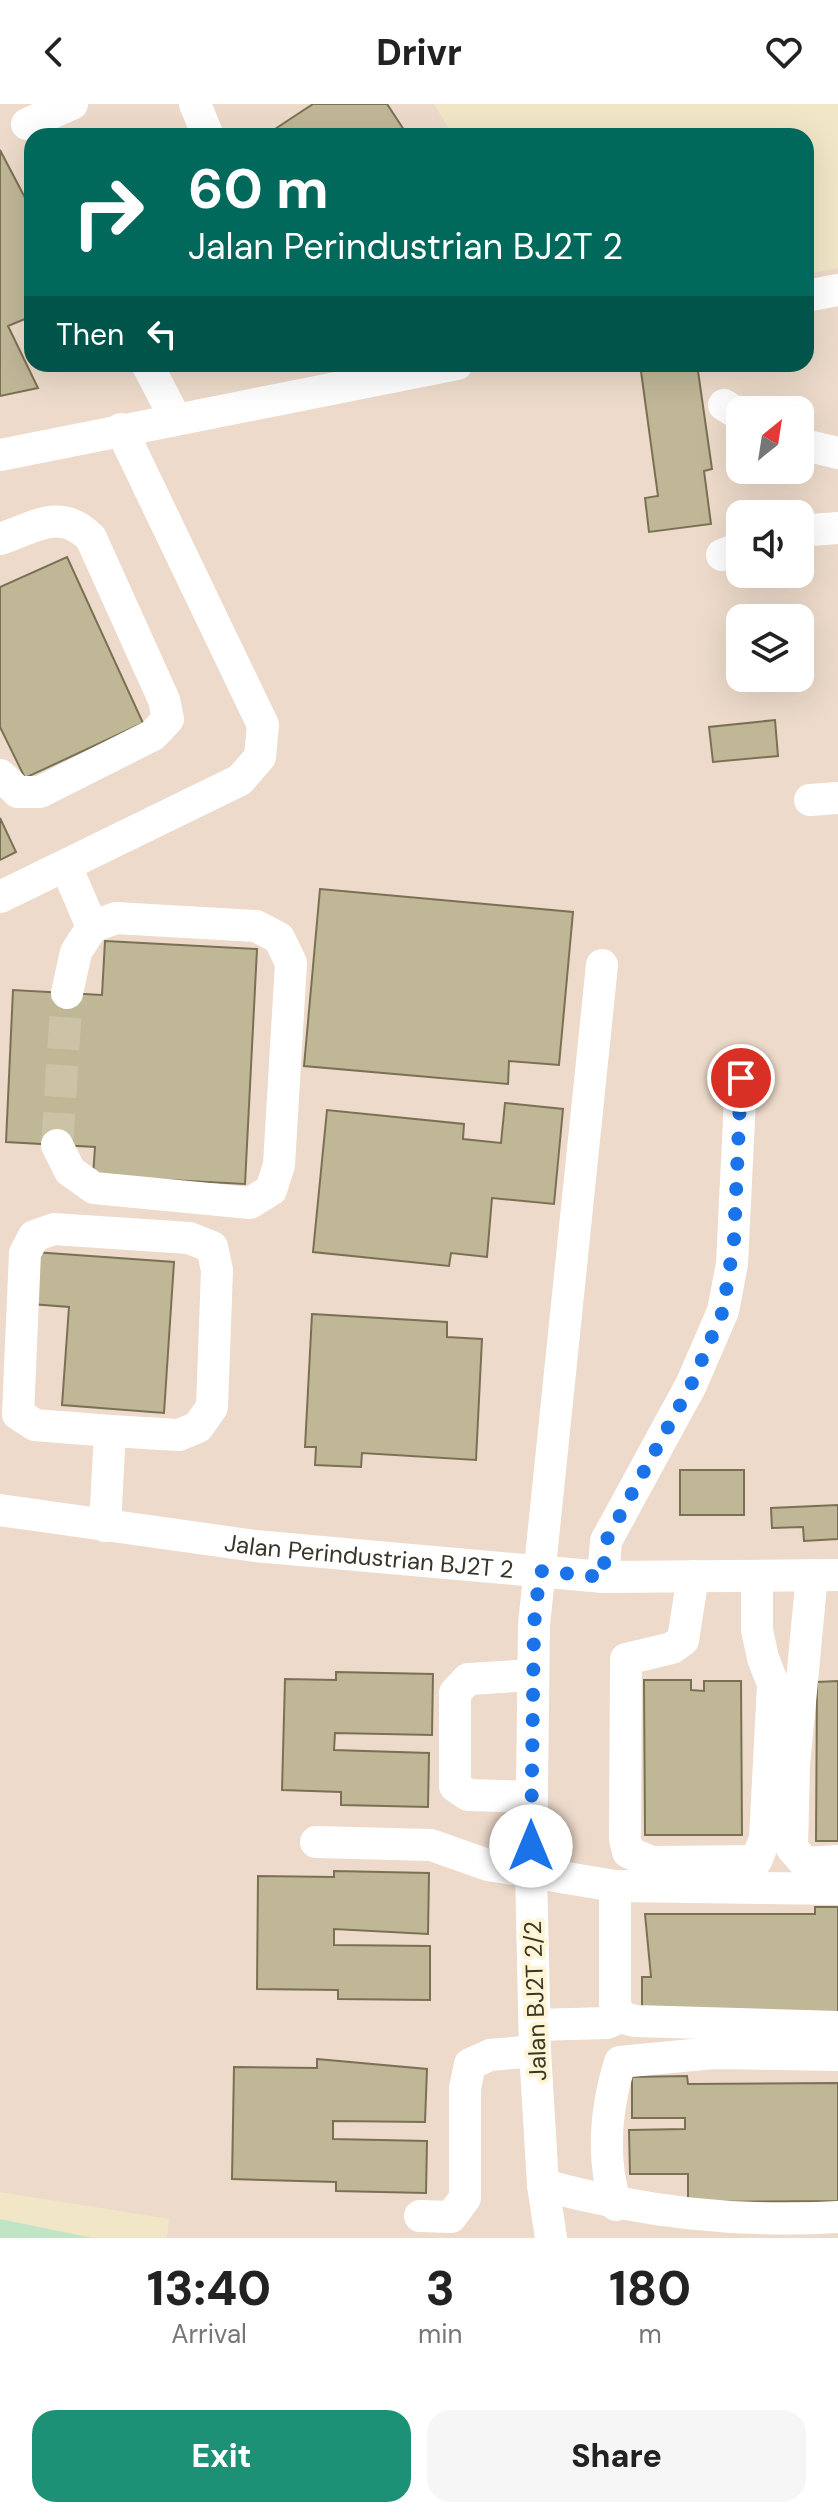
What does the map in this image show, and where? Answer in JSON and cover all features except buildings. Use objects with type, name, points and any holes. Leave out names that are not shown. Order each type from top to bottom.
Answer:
[{"type":"street","points":[[25,121],[72,104]]},
{"type":"street","points":[[195,104],[205,128]]},
{"type":"street","points":[[814,294],[838,290]]},
{"type":"street","points":[[151,372],[175,418]]},
{"type":"street","points":[[0,455],[415,372]]},
{"type":"street","points":[[0,897],[240,780],[260,757],[263,725],[121,429]]},
{"type":"street","points":[[814,447],[838,453]]},
{"type":"street","points":[[0,539],[54,520],[77,524],[91,538],[164,700],[168,719],[153,735],[40,792],[18,792],[0,775]]},
{"type":"street","points":[[814,530],[838,528]]},
{"type":"street","points":[[66,866],[92,927]]},
{"type":"street","points":[[57,1145],[70,1171],[94,1188],[250,1203],[271,1190],[279,1165],[291,963],[279,938],[256,926],[116,918],[92,927],[76,952],[67,993]]},
{"type":"street","name":"Jalan BJ2T 2/2","points":[[551,2238],[543,2185],[535,2038],[531,1871],[533,1675],[540,1571],[602,965]]},
{"type":"street","points":[[603,1577],[606,1541],[691,1385],[723,1311],[733,1250],[741,1078]]},
{"type":"street","points":[[54,1229],[189,1238],[212,1247],[217,1270],[212,1407],[198,1427],[179,1435],[110,1431],[35,1425],[18,1414],[25,1253],[29,1244],[34,1236],[54,1229]]},
{"type":"street","points":[[105,1526],[110,1431]]},
{"type":"street","name":"Jalan Perindustrian BJ2T 2","points":[[0,1510],[255,1546],[603,1577],[825,1575]]},
{"type":"street","points":[[825,1575],[794,1765],[792,1848],[805,1863],[838,1861]]},
{"type":"street","points":[[693,1576],[683,1640],[672,1648],[626,1659],[625,1839],[628,1852],[651,1862],[756,1861],[765,1839],[773,1684],[757,1630],[757,1577]]},
{"type":"street","points":[[532,1797],[468,1795],[455,1786],[455,1693],[468,1679],[533,1675]]},
{"type":"street","points":[[316,1842],[431,1845],[488,1865],[615,1886],[838,1889]]},
{"type":"street","points":[[615,1886],[615,2004],[620,2017]]},
{"type":"street","points":[[420,2216],[451,2217],[465,2198],[465,2088],[470,2064],[535,2038],[607,2023],[620,2017],[635,2021],[838,2027]]},
{"type":"street","points":[[616,2205],[607,2178],[608,2099],[620,2062],[713,2053],[838,2055]]},
{"type":"street","points":[[543,2185],[616,2205],[740,2218],[838,2217]]},
{"type":"shaded area","points":[[0,104],[434,104],[448,128],[24,128],[24,372],[814,372],[814,272],[838,268],[838,2238],[167,2238],[169,2219],[0,2192]]},
{"type":"green space","points":[[0,2219],[93,2238],[0,2238]]},
{"type":"tunnel","points":[[57,1145],[67,993]]},
{"type":"route","points":[[531,1846],[534,1625],[540,1571],[603,1577],[606,1541],[707,1351],[723,1311],[732,1264],[741,1078]]}]
